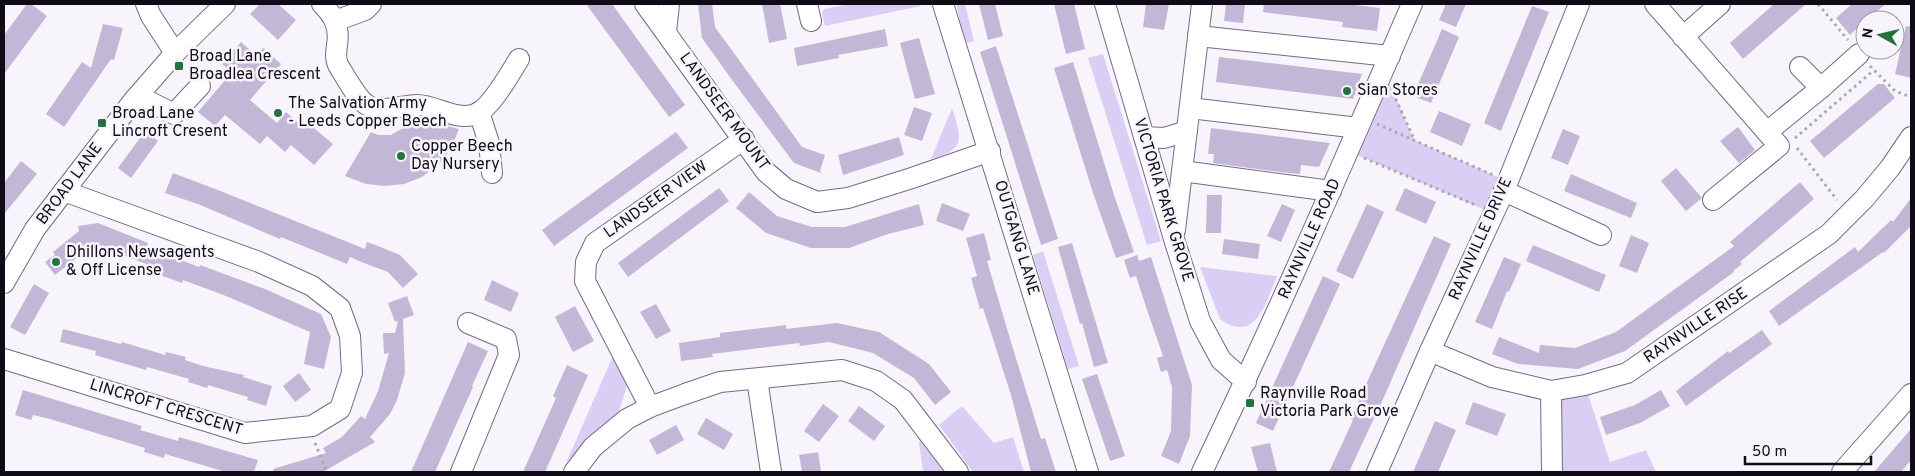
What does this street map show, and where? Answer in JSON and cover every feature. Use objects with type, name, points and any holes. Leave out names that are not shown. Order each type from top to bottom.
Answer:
[{"type":"street","points":[[146,4],[151,16],[175,53]]},
{"type":"street","name":"BROAD LANE","points":[[4,283],[35,229],[138,96],[175,53],[225,4]]},
{"type":"street","points":[[322,4],[335,21],[338,35],[336,59],[338,65],[362,101],[370,107],[381,109],[418,105],[460,115],[473,115],[484,109],[519,59]]},
{"type":"street","points":[[335,21],[365,10],[371,4]]},
{"type":"street","name":"LANDSEER MOUNT","points":[[645,4],[766,172],[786,190],[817,202],[848,198],[990,151]]},
{"type":"street","points":[[666,32],[669,4]]},
{"type":"street","name":"OUTGANG LANE","points":[[943,4],[1088,472]]},
{"type":"street","name":"VICTORIA PARK GROVE","points":[[1105,4],[1200,321],[1221,360],[1246,382]]},
{"type":"street","points":[[1174,239],[1202,4]]},
{"type":"street","name":"RAYNVILLE ROAD","points":[[1202,472],[1246,382],[1332,191],[1412,4]]},
{"type":"street","name":"RAYNVILLE DRIVE","points":[[1377,472],[1492,213],[1506,186],[1579,4]]},
{"type":"street","points":[[1655,4],[1683,37],[1779,140]]},
{"type":"street","points":[[1683,37],[1720,4]]},
{"type":"street","points":[[1198,36],[1387,63]]},
{"type":"street","points":[[1713,200],[1779,140],[1822,88],[1855,58]]},
{"type":"street","points":[[1800,67],[1822,88]]},
{"type":"street","points":[[138,96],[174,114],[200,86]]},
{"type":"street","points":[[1190,108],[1361,123]]},
{"type":"street","points":[[478,112],[489,143],[492,173]]},
{"type":"street","points":[[1144,136],[1164,138],[1187,131]]},
{"type":"street","name":"RAYNVILLE RISE","points":[[1430,351],[1492,377],[1551,391],[1585,385],[1626,373],[1829,234],[1864,199],[1890,168],[1911,137]]},
{"type":"street","name":"LANDSEER VIEW","points":[[650,407],[585,281],[586,262],[595,243],[744,139]]},
{"type":"street","points":[[1182,171],[1332,191]]},
{"type":"street","points":[[1506,186],[1601,235]]},
{"type":"street","name":"LINCROFT CRESCENT","points":[[4,359],[245,433],[312,426],[340,409],[352,373],[350,336],[340,308],[312,286],[259,262],[64,191]]},
{"type":"street","points":[[461,472],[509,355],[506,339],[468,323]]},
{"type":"street","points":[[574,472],[594,447],[606,436],[627,419],[650,407],[720,382],[814,371],[842,370],[876,381],[903,400],[958,472]]},
{"type":"street","points":[[757,379],[771,472]]},
{"type":"street","points":[[1551,391],[1552,472]]},
{"type":"street","points":[[1842,472],[1911,394]]},
{"type":"path","points":[[1818,4],[1855,49]]},
{"type":"path","points":[[1865,60],[1895,91],[1911,98]]},
{"type":"path","points":[[1387,63],[1414,140]]},
{"type":"path","points":[[1849,215],[1779,140],[1874,70]]},
{"type":"path","points":[[1361,123],[1414,140],[1506,186]]},
{"type":"path","points":[[1348,151],[1492,213]]},
{"type":"path","points":[[308,427],[327,472]]},
{"type":"shaded area","points":[[849,4],[920,4],[921,6],[825,26],[822,12],[824,9]]},
{"type":"shaded area","points":[[956,4],[965,4],[974,41],[965,43]]},
{"type":"shaded area","points":[[1103,54],[1161,241],[1147,245],[1088,58]]},
{"type":"shaded area","points":[[1384,70],[1414,140],[1507,181],[1492,213],[1348,151]]},
{"type":"shaded area","points":[[952,108],[959,136],[956,147],[931,159]]},
{"type":"shaded area","points":[[1043,251],[1079,366],[1068,369],[1033,255]]},
{"type":"shaded area","points":[[1200,267],[1277,276],[1264,308],[1258,317],[1251,324],[1243,327],[1232,326],[1220,319]]},
{"type":"shaded area","points":[[613,356],[628,382],[618,415],[595,432],[566,463]]},
{"type":"shaded area","points":[[1585,385],[1610,462],[1646,450],[1656,472],[1552,472],[1551,391]]},
{"type":"shaded area","points":[[962,406],[994,443],[1013,437],[1024,472],[973,472],[939,425]]},
{"type":"shaded area","points":[[924,438],[950,472],[923,472],[919,442]]},
{"type":"building","points":[[27,4],[31,4],[47,16],[4,74],[4,35]]},
{"type":"building","points":[[260,4],[278,4],[296,20],[278,40],[250,14]]},
{"type":"building","points":[[586,4],[612,4],[685,105],[669,117]]},
{"type":"building","points":[[698,4],[712,4],[715,27],[802,147],[825,155],[821,173],[794,163],[732,80],[702,38]]},
{"type":"building","points":[[762,4],[780,4],[787,39],[769,43]]},
{"type":"building","points":[[979,4],[995,4],[1003,36],[988,40]]},
{"type":"building","points":[[1054,4],[1074,4],[1085,49],[1066,54]]},
{"type":"building","points":[[1146,4],[1169,4],[1164,30],[1143,27]]},
{"type":"building","points":[[1226,4],[1245,4],[1243,23],[1224,21]]},
{"type":"building","points":[[1264,4],[1346,4],[1380,8],[1377,31],[1342,27],[1343,22],[1263,12]]},
{"type":"building","points":[[1446,4],[1466,4],[1456,27],[1439,20]]},
{"type":"building","points":[[1774,4],[1806,4],[1743,59],[1730,43]]},
{"type":"building","points":[[1852,4],[1886,4],[1878,10],[1855,10],[1855,30],[1850,35],[1836,18]]},
{"type":"building","points":[[1532,6],[1549,12],[1501,131],[1484,123]]},
{"type":"building","points":[[103,24],[123,28],[114,60],[111,59],[64,127],[46,114],[82,62],[91,68]]},
{"type":"building","points":[[1906,26],[1911,27],[1911,78],[1895,74],[1898,60],[1905,60]]},
{"type":"building","points":[[885,29],[888,46],[838,55],[839,58],[797,66],[794,48]]},
{"type":"building","points":[[1442,29],[1459,37],[1431,103],[1413,96]]},
{"type":"building","points":[[919,38],[935,94],[915,99],[900,43]]},
{"type":"building","points":[[241,42],[257,56],[263,48],[281,64],[250,100],[277,123],[286,112],[304,128],[308,123],[333,144],[314,165],[291,145],[285,152],[267,136],[260,144],[225,115],[215,126],[198,112],[232,72],[222,64]]},
{"type":"building","points":[[996,46],[1058,239],[1041,245],[980,52]]},
{"type":"building","points":[[1219,57],[1362,74],[1353,99],[1216,82]]},
{"type":"building","points":[[1073,62],[1114,195],[1134,252],[1116,258],[1093,193],[1054,68]]},
{"type":"building","points":[[1878,84],[1884,84],[1895,98],[1824,158],[1810,141]]},
{"type":"building","points":[[914,107],[932,113],[922,141],[904,135]]},
{"type":"building","points":[[1439,111],[1471,124],[1462,146],[1430,132]]},
{"type":"building","name":"Copper Beech Day Nursery","points":[[413,117],[459,129],[451,148],[439,164],[422,177],[404,184],[385,186],[366,184],[345,176],[371,132],[378,135],[391,135],[403,128],[408,118]]},
{"type":"building","points":[[1738,127],[1755,150],[1739,163],[1720,141]]},
{"type":"building","points":[[1211,128],[1330,143],[1319,167],[1301,165],[1300,174],[1280,172],[1213,163],[1214,154],[1208,154]]},
{"type":"building","points":[[1563,129],[1580,136],[1568,165],[1551,158]]},
{"type":"building","points":[[145,131],[158,141],[131,178],[118,168]]},
{"type":"building","points":[[676,132],[688,148],[554,246],[542,230]]},
{"type":"building","points":[[899,137],[904,155],[843,175],[838,155]]},
{"type":"building","points":[[21,161],[37,174],[4,214],[4,183]]},
{"type":"building","points":[[1676,168],[1702,198],[1686,211],[1661,181]]},
{"type":"building","points":[[173,173],[365,249],[367,242],[400,255],[418,274],[403,288],[388,272],[350,257],[347,264],[281,237],[280,239],[198,204],[165,193]]},
{"type":"building","points":[[1571,174],[1637,203],[1631,218],[1564,191]]},
{"type":"building","points":[[1800,182],[1814,199],[1740,262],[1742,264],[1734,272],[1625,351],[1578,369],[1518,364],[1492,354],[1499,337],[1539,353],[1540,345],[1575,348],[1616,332],[1734,246],[1730,242]]},
{"type":"building","points":[[719,188],[729,201],[628,277],[618,263]]},
{"type":"building","points":[[1405,188],[1436,202],[1426,224],[1395,210]]},
{"type":"building","points":[[749,192],[777,216],[812,227],[845,227],[919,204],[924,225],[888,234],[849,248],[811,248],[766,233],[736,208]]},
{"type":"building","points":[[1207,195],[1222,195],[1221,233],[1206,233]]},
{"type":"building","points":[[1911,198],[1911,226],[1884,253],[1779,326],[1769,311],[1855,247],[1858,252],[1891,220],[1893,222]]},
{"type":"building","points":[[942,203],[970,214],[963,231],[936,221]]},
{"type":"building","points":[[1282,204],[1295,210],[1281,242],[1267,236]]},
{"type":"building","points":[[1367,204],[1384,212],[1353,279],[1336,271]]},
{"type":"building","points":[[98,223],[148,243],[147,247],[265,289],[321,314],[331,337],[324,369],[304,364],[310,332],[226,296],[183,280],[182,283],[149,271],[151,266],[96,244],[71,247],[78,257],[55,275],[45,262],[55,255],[53,252],[79,231],[78,226]]},
{"type":"building","points":[[984,233],[991,260],[987,261],[1011,342],[1041,439],[1045,438],[1056,472],[1031,472],[1011,395],[983,308],[980,309],[971,278],[977,276],[966,238]]},
{"type":"building","points":[[1631,235],[1649,243],[1637,273],[1619,266]]},
{"type":"building","points":[[1434,236],[1451,244],[1384,397],[1349,472],[1329,472],[1353,420],[1351,419],[1368,380]]},
{"type":"building","points":[[1224,239],[1260,244],[1258,259],[1222,254]]},
{"type":"building","points":[[1072,243],[1108,363],[1094,367],[1058,247]]},
{"type":"building","points":[[1533,245],[1606,275],[1599,292],[1526,261]]},
{"type":"building","points":[[1137,255],[1139,261],[1151,257],[1192,385],[1190,436],[1179,464],[1161,456],[1171,431],[1172,387],[1167,370],[1161,372],[1157,358],[1163,356],[1136,276],[1130,278],[1124,260]]},
{"type":"building","points":[[1504,257],[1521,264],[1509,292],[1507,291],[1492,329],[1475,322]]},
{"type":"building","points":[[1323,276],[1340,284],[1273,431],[1256,423]]},
{"type":"building","points":[[492,280],[519,293],[511,312],[484,300]]},
{"type":"building","points":[[34,284],[49,293],[25,335],[10,327]]},
{"type":"building","points":[[407,296],[414,315],[403,319],[405,373],[397,400],[390,414],[370,437],[375,442],[323,472],[274,472],[273,469],[326,453],[323,448],[342,437],[361,416],[365,419],[378,391],[389,353],[384,354],[383,333],[395,333],[398,321],[395,322],[388,303]]},
{"type":"building","points":[[656,304],[671,331],[656,339],[640,312]]},
{"type":"building","points":[[575,306],[594,341],[573,352],[555,317]]},
{"type":"building","points":[[837,323],[879,332],[929,364],[951,392],[935,405],[914,378],[873,353],[829,342],[800,346],[799,343],[712,354],[713,357],[681,361],[679,343],[720,337],[720,333],[786,325],[786,329]]},
{"type":"building","points":[[63,329],[121,344],[122,342],[165,355],[166,352],[186,357],[185,360],[203,366],[244,375],[243,377],[272,386],[266,406],[247,400],[248,397],[208,385],[207,388],[188,382],[189,379],[147,367],[146,370],[95,355],[96,351],[60,342]]},
{"type":"building","points":[[1762,330],[1772,344],[1686,406],[1676,391],[1728,351],[1729,353]]},
{"type":"building","points":[[468,342],[488,351],[473,387],[435,472],[411,472]]},
{"type":"building","points":[[567,365],[588,375],[545,472],[523,472],[556,398],[553,396]]},
{"type":"building","points":[[299,373],[311,390],[295,402],[283,386]]},
{"type":"building","points":[[1097,374],[1125,456],[1110,461],[1082,379]]},
{"type":"building","points":[[23,390],[142,426],[140,430],[178,441],[179,437],[258,460],[254,472],[226,472],[165,454],[164,458],[144,452],[145,448],[50,419],[33,415],[31,420],[15,415]]},
{"type":"building","points":[[1661,390],[1670,406],[1640,423],[1606,435],[1600,417],[1635,405]]},
{"type":"building","points":[[1473,402],[1506,414],[1497,436],[1465,424]]},
{"type":"building","points":[[823,404],[839,416],[819,442],[804,431]]},
{"type":"building","points":[[859,406],[885,426],[874,441],[848,421]]},
{"type":"building","points":[[706,418],[733,434],[724,450],[697,434]]},
{"type":"building","points":[[1435,421],[1456,430],[1438,472],[1413,472]]},
{"type":"building","points":[[676,425],[684,440],[657,455],[649,440]]},
{"type":"building","points":[[1911,429],[1911,460],[1901,472],[1874,472]]},
{"type":"building","points":[[1270,443],[1277,472],[1258,472],[1251,447]]},
{"type":"building","points":[[818,452],[821,472],[802,472],[799,455]]},
{"type":"place","name":"Broad Lane Broadlea Crescent","points":[[179,66]]},
{"type":"place","name":"Sian Stores","points":[[1347,91]]},
{"type":"place","name":"The Salvation Army - Leeds Copper Beech","points":[[278,113]]},
{"type":"place","name":"Broad Lane Lincroft Cresent","points":[[102,123]]},
{"type":"place","name":"Copper Beech Day Nursery","points":[[401,156]]},
{"type":"place","name":"Dhillons Newsagents & Off License","points":[[56,262]]},
{"type":"place","name":"Raynville Road Victoria Park Grove","points":[[1250,403]]}]
